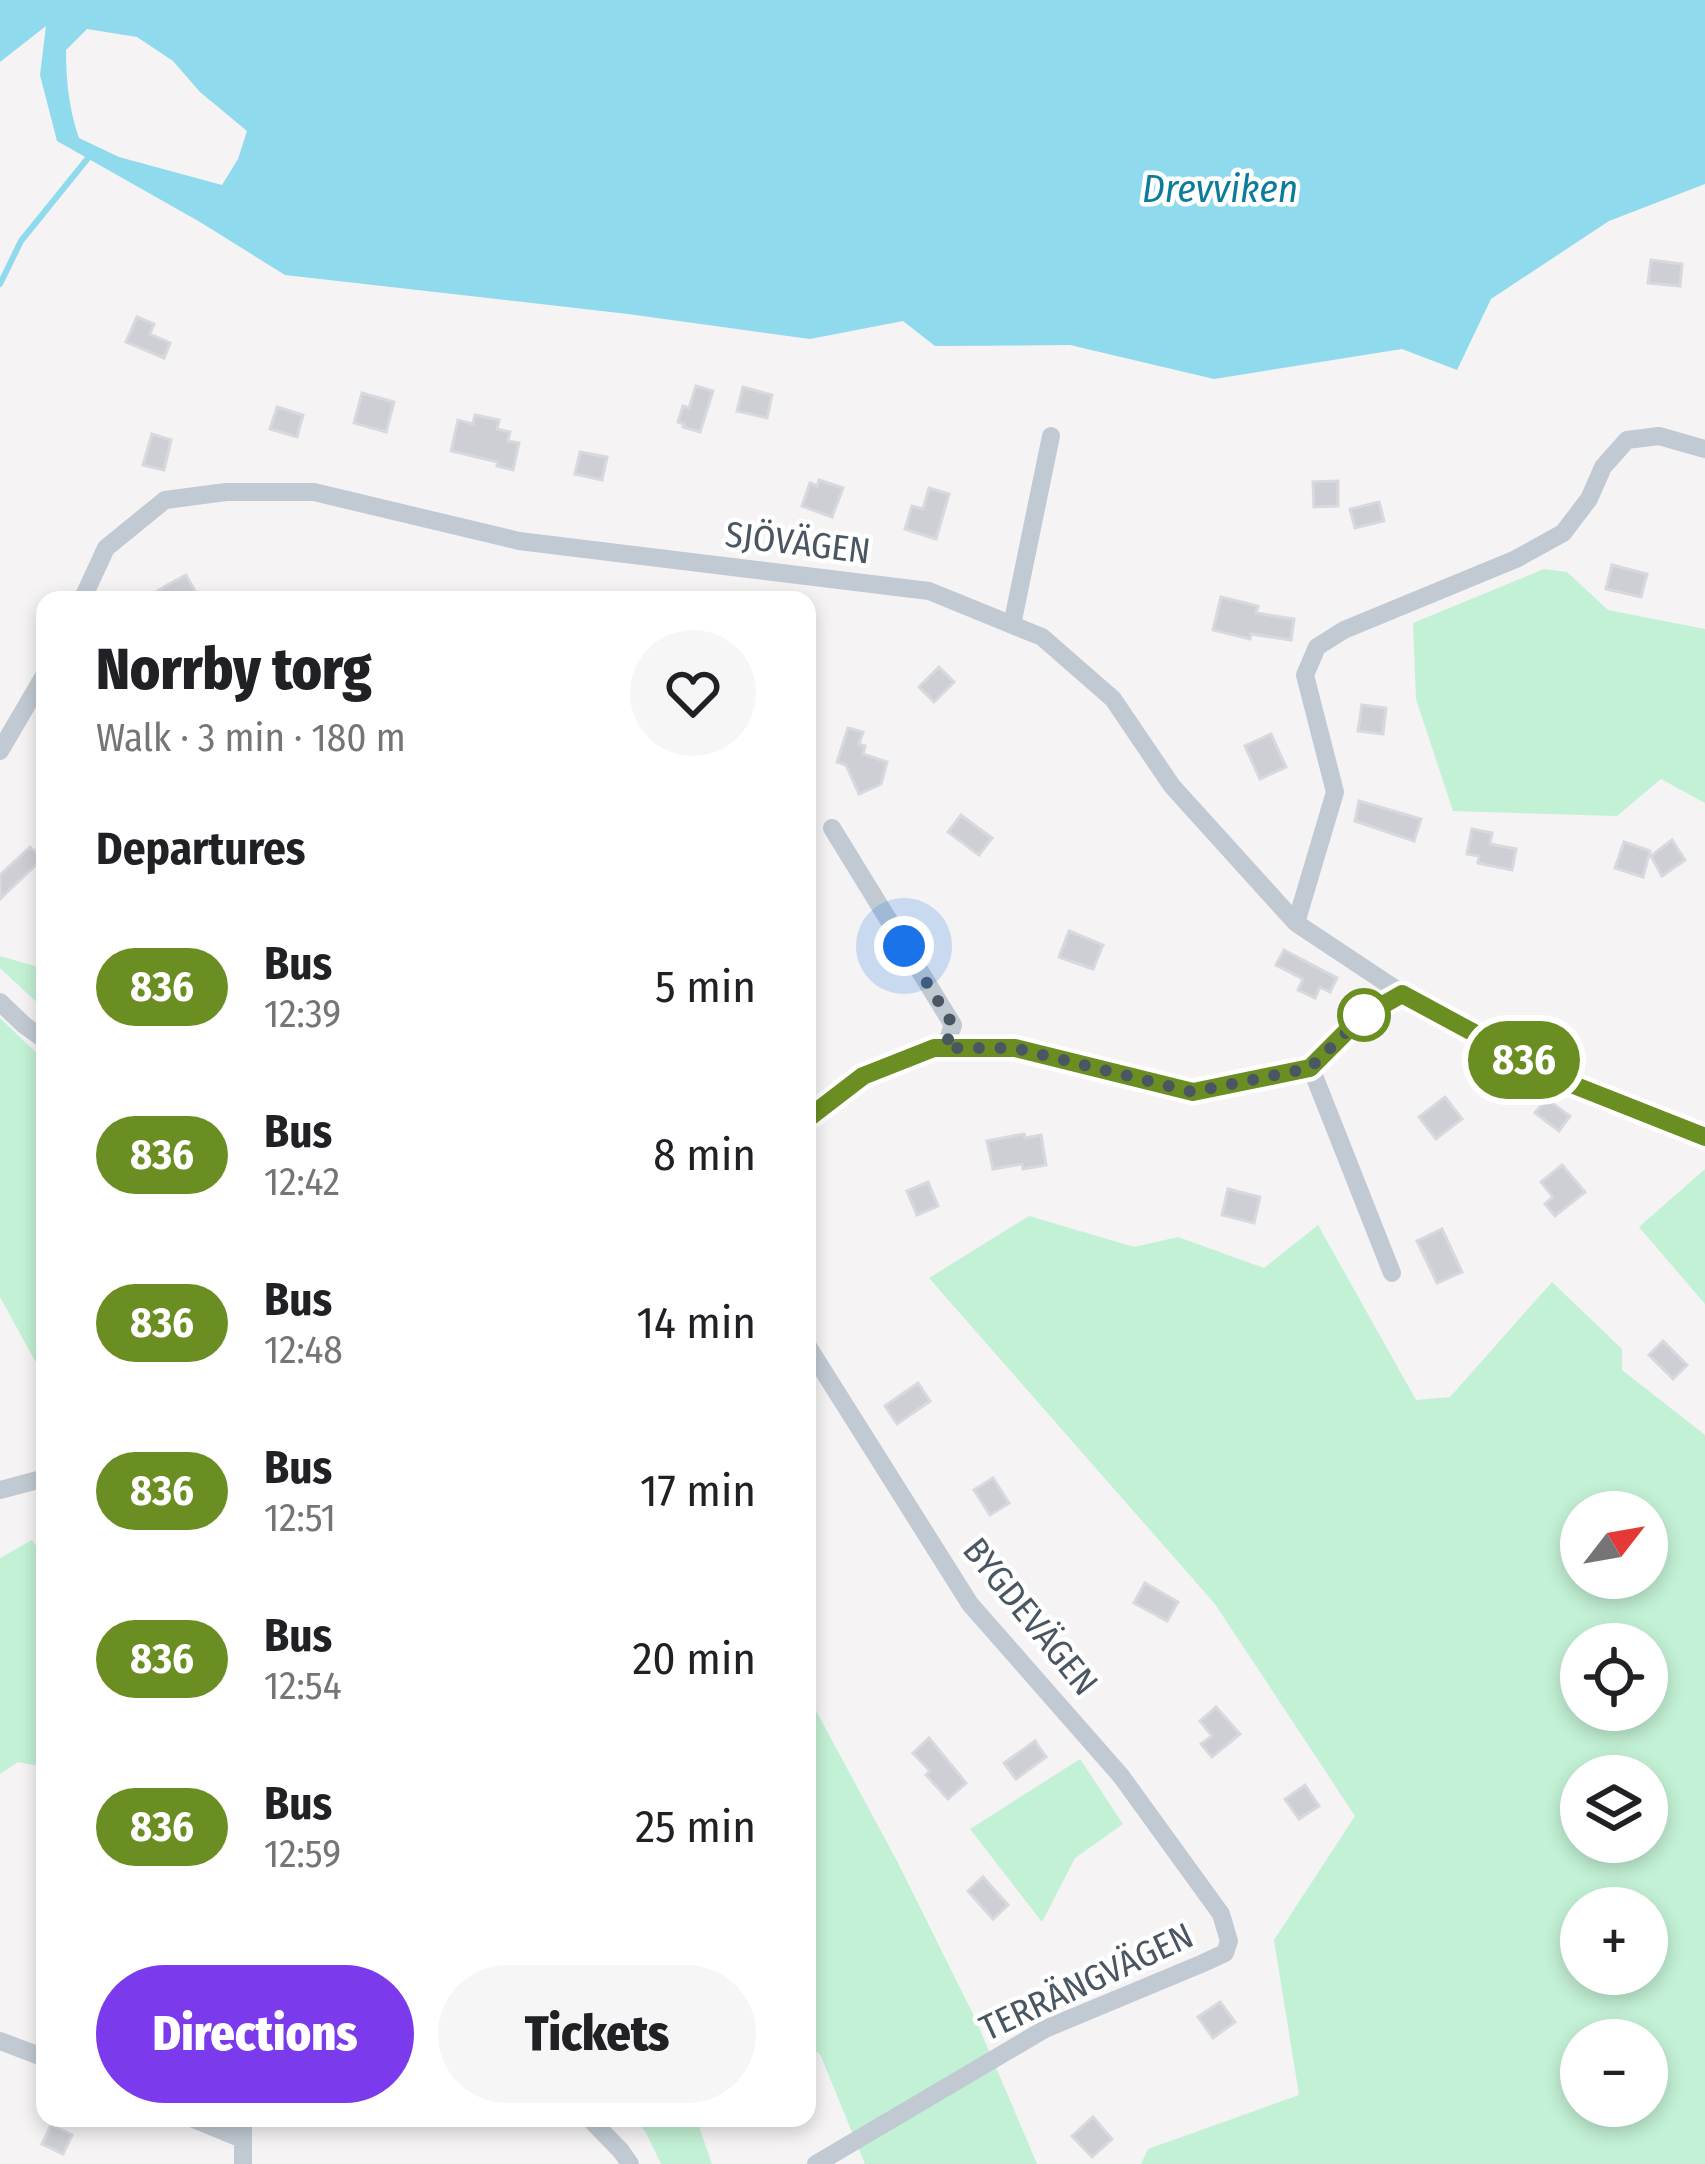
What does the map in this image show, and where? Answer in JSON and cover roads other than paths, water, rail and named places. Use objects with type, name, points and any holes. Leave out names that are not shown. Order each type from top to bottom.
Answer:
[{"type":"street","points":[[1012,625],[1051,436]]},
{"type":"street","points":[[1297,923],[1335,792],[1306,675],[1317,646],[1344,630],[1516,559],[1563,533],[1589,499],[1603,467],[1627,440],[1659,436],[1705,449]]},
{"type":"street","name":"SJÖVÄGEN","points":[[86,591],[106,548],[165,500],[226,492],[314,492],[519,541],[929,591],[1042,637],[1113,698],[1172,786],[1297,923],[1402,994],[1561,1080],[1705,1138]]},
{"type":"street","points":[[0,751],[36,689]]},
{"type":"street","points":[[832,829],[953,1025],[945,1048]]},
{"type":"street","points":[[816,1112],[863,1076],[934,1048],[1015,1048],[1193,1092],[1310,1068],[1360,1018],[1402,994]]},
{"type":"street","points":[[0,1002],[36,1034]]},
{"type":"street","points":[[1310,1068],[1392,1273]]},
{"type":"street","name":"BYGDEVÄGEN","points":[[816,1360],[970,1604],[1121,1776],[1221,1914]]},
{"type":"street","points":[[0,1490],[36,1480]]},
{"type":"street","name":"TERRÄNGVÄGEN","points":[[816,2164],[1045,2029],[1225,1953],[1229,1941],[1221,1914]]},
{"type":"street","points":[[0,2041],[36,2055]]},
{"type":"street","points":[[213,2127],[242,2139]]},
{"type":"street","points":[[243,2127],[243,2164]]},
{"type":"street","points":[[598,2127],[630,2164]]},
{"type":"water","name":"Drevviken","points":[[0,0],[1705,0],[1705,184],[1609,221],[1491,299],[1457,370],[1402,349],[1214,379],[1070,345],[935,346],[903,321],[810,339],[285,275],[57,141],[40,75],[46,26],[0,62]],"holes":[[[87,29],[137,37],[173,61],[200,92],[247,131],[222,185],[119,157],[79,138],[69,95],[66,50]]]},
{"type":"waterway","points":[[0,284],[21,241],[88,158]]}]
